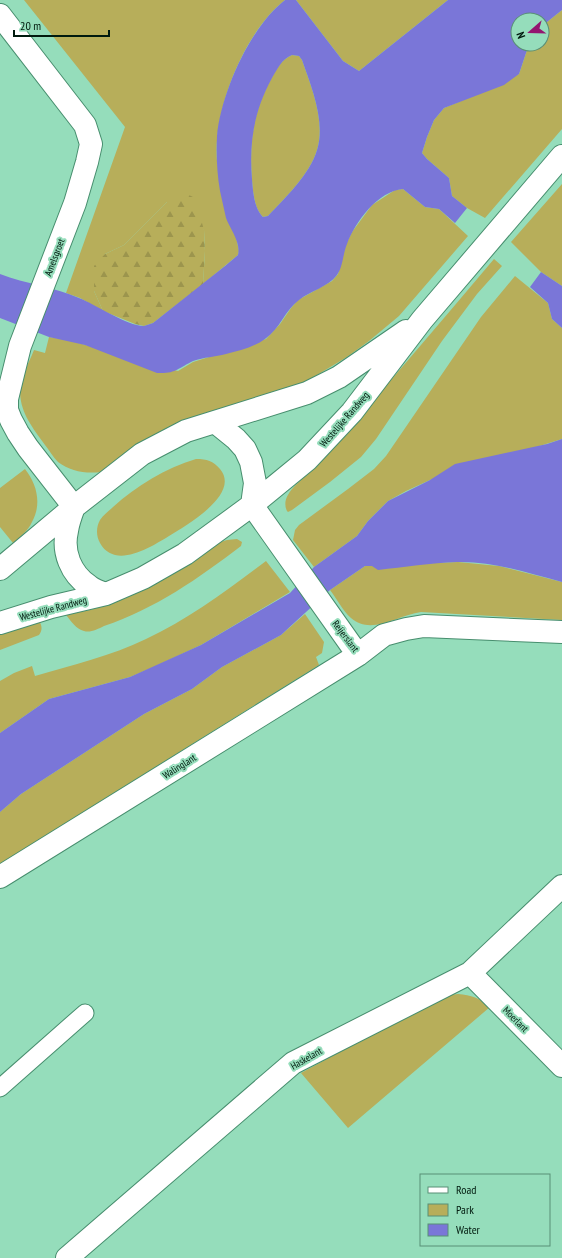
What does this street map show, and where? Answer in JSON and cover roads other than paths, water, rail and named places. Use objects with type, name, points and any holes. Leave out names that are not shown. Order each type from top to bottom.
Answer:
[{"type":"street","name":"Amelsgroet","points":[[0,15],[85,125],[91,144],[75,203],[20,346],[7,399],[11,420],[28,448],[74,507]]},
{"type":"street","name":"Westelijke Randweg","points":[[0,623],[51,607],[106,594],[160,570],[185,554],[252,505],[307,460],[352,412],[422,320],[562,156]]},
{"type":"street","name":"Westelijke Randweg","points":[[0,569],[74,507],[142,454],[186,431],[307,393],[339,377],[422,320]]},
{"type":"street","points":[[214,422],[236,439],[245,449],[251,462],[255,483],[252,505]]},
{"type":"street","name":"Reijerslant","points":[[252,505],[358,655],[384,635],[424,626],[562,632]]},
{"type":"street","name":"Westelijke Randweg","points":[[74,507],[66,532],[66,553],[68,562],[74,573],[89,586],[106,594]]},
{"type":"street","name":"Walinglant","points":[[0,877],[358,655]]},
{"type":"street","name":"Haskelant","points":[[67,1258],[293,1064],[470,973],[562,886]]},
{"type":"street","name":"Moerlant","points":[[470,973],[562,1066]]},
{"type":"lane","points":[[0,1088],[85,1013]]},
{"type":"water","points":[[285,0],[296,0],[343,61],[359,71],[448,0],[562,0],[562,10],[550,20],[550,12],[510,12],[510,52],[526,52],[519,74],[504,85],[444,108],[434,120],[422,153],[449,178],[452,196],[467,208],[455,223],[439,209],[425,207],[403,189],[385,195],[376,201],[356,226],[347,244],[341,268],[337,275],[329,283],[303,297],[294,304],[275,330],[261,342],[236,352],[193,361],[169,373],[157,373],[85,345],[49,337],[0,318],[0,274],[69,294],[129,322],[144,326],[153,323],[238,255],[238,245],[226,218],[220,191],[217,164],[217,136],[224,100],[231,81],[239,62],[260,27],[272,12]],"holes":[[[292,55],[299,56],[302,60],[319,116],[320,128],[317,150],[314,159],[303,177],[268,216],[263,217],[254,200],[251,165],[254,127],[266,90],[282,62]]]},
{"type":"water","points":[[541,272],[562,286],[562,328],[552,319],[548,303],[530,287]]},
{"type":"water","points":[[562,439],[562,582],[510,568],[484,563],[437,563],[378,570],[372,566],[365,566],[330,590],[281,635],[222,667],[192,689],[144,714],[21,794],[0,812],[0,733],[49,699],[130,677],[201,645],[290,593],[314,567],[357,536],[368,521],[388,501],[430,480],[455,464],[547,444]]}]
